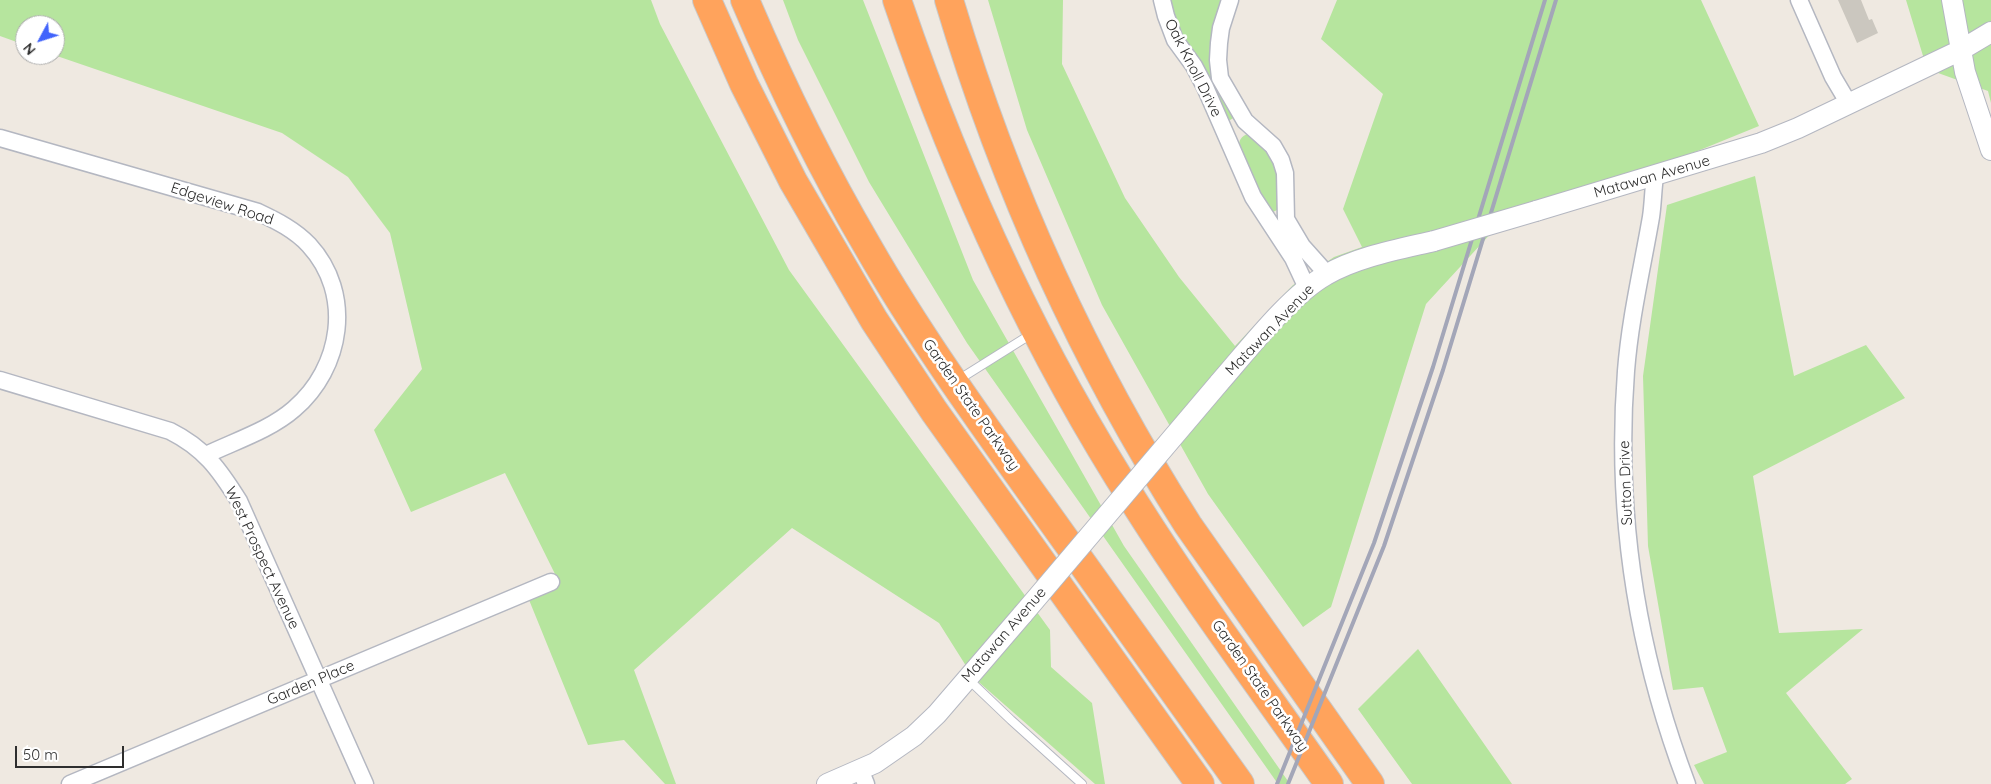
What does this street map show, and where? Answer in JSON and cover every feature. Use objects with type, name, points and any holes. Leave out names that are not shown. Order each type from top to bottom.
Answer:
[{"type":"highway","points":[[707,0],[744,84],[788,174],[874,320],[934,411],[1200,784]]},
{"type":"highway","name":"Garden State Parkway","points":[[745,0],[790,101],[840,198],[897,296],[954,382],[1240,784]]},
{"type":"highway","name":"Garden State Parkway","points":[[896,0],[954,153],[997,252],[1037,332],[1082,415],[1136,507],[1329,784]]},
{"type":"highway","points":[[949,0],[978,93],[1022,209],[1059,291],[1111,395],[1159,481],[1188,525],[1370,784]]},
{"type":"street","name":"Oak Knoll Drive","points":[[1162,0],[1175,40],[1194,66],[1205,87],[1253,197],[1292,258],[1307,288]]},
{"type":"street","name":"Oak Knoll Drive","points":[[1230,0],[1221,28],[1218,60],[1222,84],[1245,121],[1272,146],[1281,160],[1284,173],[1286,219],[1302,246],[1327,274]]},
{"type":"street","points":[[1799,0],[1833,77],[1849,104]]},
{"type":"street","points":[[1952,0],[1965,72],[1991,150]]},
{"type":"street","name":"Matawan Avenue","points":[[827,784],[863,777],[914,736],[937,714],[1219,383],[1307,288],[1327,274],[1376,255],[1434,241],[1761,143],[1798,128],[1961,50],[1991,32]]},
{"type":"street","name":"Oak Knoll Drive","points":[[1227,134],[1245,121]]},
{"type":"street","name":"Edgeview Road","points":[[0,138],[258,212],[282,223],[300,236],[321,261],[330,277],[335,295],[338,329],[329,362],[320,379],[307,396],[282,418],[206,455]]},
{"type":"street","name":"Sutton Drive","points":[[1655,176],[1651,216],[1636,292],[1626,371],[1624,469],[1626,524],[1632,574],[1654,685],[1687,784]]},
{"type":"street","points":[[1271,227],[1286,219]]},
{"type":"street","name":"West Prospect Avenue","points":[[0,380],[170,431],[188,440],[206,455],[239,501],[365,784]]},
{"type":"street","name":"Garden Place","points":[[70,784],[551,582]]},
{"type":"lane","points":[[954,382],[1037,332]]},
{"type":"lane","points":[[968,678],[1082,784]]},
{"type":"green space","points":[[0,0],[651,0],[660,24],[789,270],[1050,630],[1051,667],[1092,703],[1105,784],[1095,784],[973,677],[939,623],[792,528],[634,670],[676,784],[665,784],[624,740],[588,745],[525,590],[555,574],[505,473],[411,512],[374,430],[422,369],[390,233],[348,177],[282,133],[65,59],[65,15],[15,15],[15,41],[0,36]]},
{"type":"green space","points":[[783,0],[863,0],[973,280],[1124,546],[1290,784],[1278,784],[967,343],[869,182],[798,40]]},
{"type":"green space","points":[[988,0],[1063,0],[1062,64],[1125,198],[1179,277],[1235,346],[1293,285],[1334,257],[1362,247],[1343,209],[1383,94],[1321,39],[1337,0],[1701,0],[1759,126],[1528,220],[1494,230],[1426,304],[1331,607],[1303,627],[1208,494],[1102,305],[1027,130]]},
{"type":"green space","points":[[1169,0],[1224,0],[1213,32],[1235,117],[1230,120],[1226,118],[1180,36]]},
{"type":"green space","points":[[1906,0],[1991,0],[1991,103],[1988,91],[1927,69]]},
{"type":"green space","points":[[1248,134],[1252,135],[1276,161],[1279,205],[1277,210],[1273,212],[1266,209],[1239,147],[1241,139]]},
{"type":"green space","points":[[1755,176],[1794,376],[1866,345],[1905,398],[1753,476],[1779,633],[1863,629],[1786,693],[1852,779],[1845,784],[1704,784],[1694,765],[1727,752],[1703,687],[1673,690],[1648,546],[1643,376],[1667,205]]},
{"type":"green space","points":[[1418,649],[1512,784],[1412,784],[1358,709]]},
{"type":"building","points":[[1838,0],[1861,0],[1869,20],[1872,19],[1878,33],[1857,43]]},
{"type":"railway","points":[[1277,784],[1374,543],[1433,367],[1545,0]]},
{"type":"railway","points":[[1288,784],[1384,546],[1443,370],[1556,0]]}]
